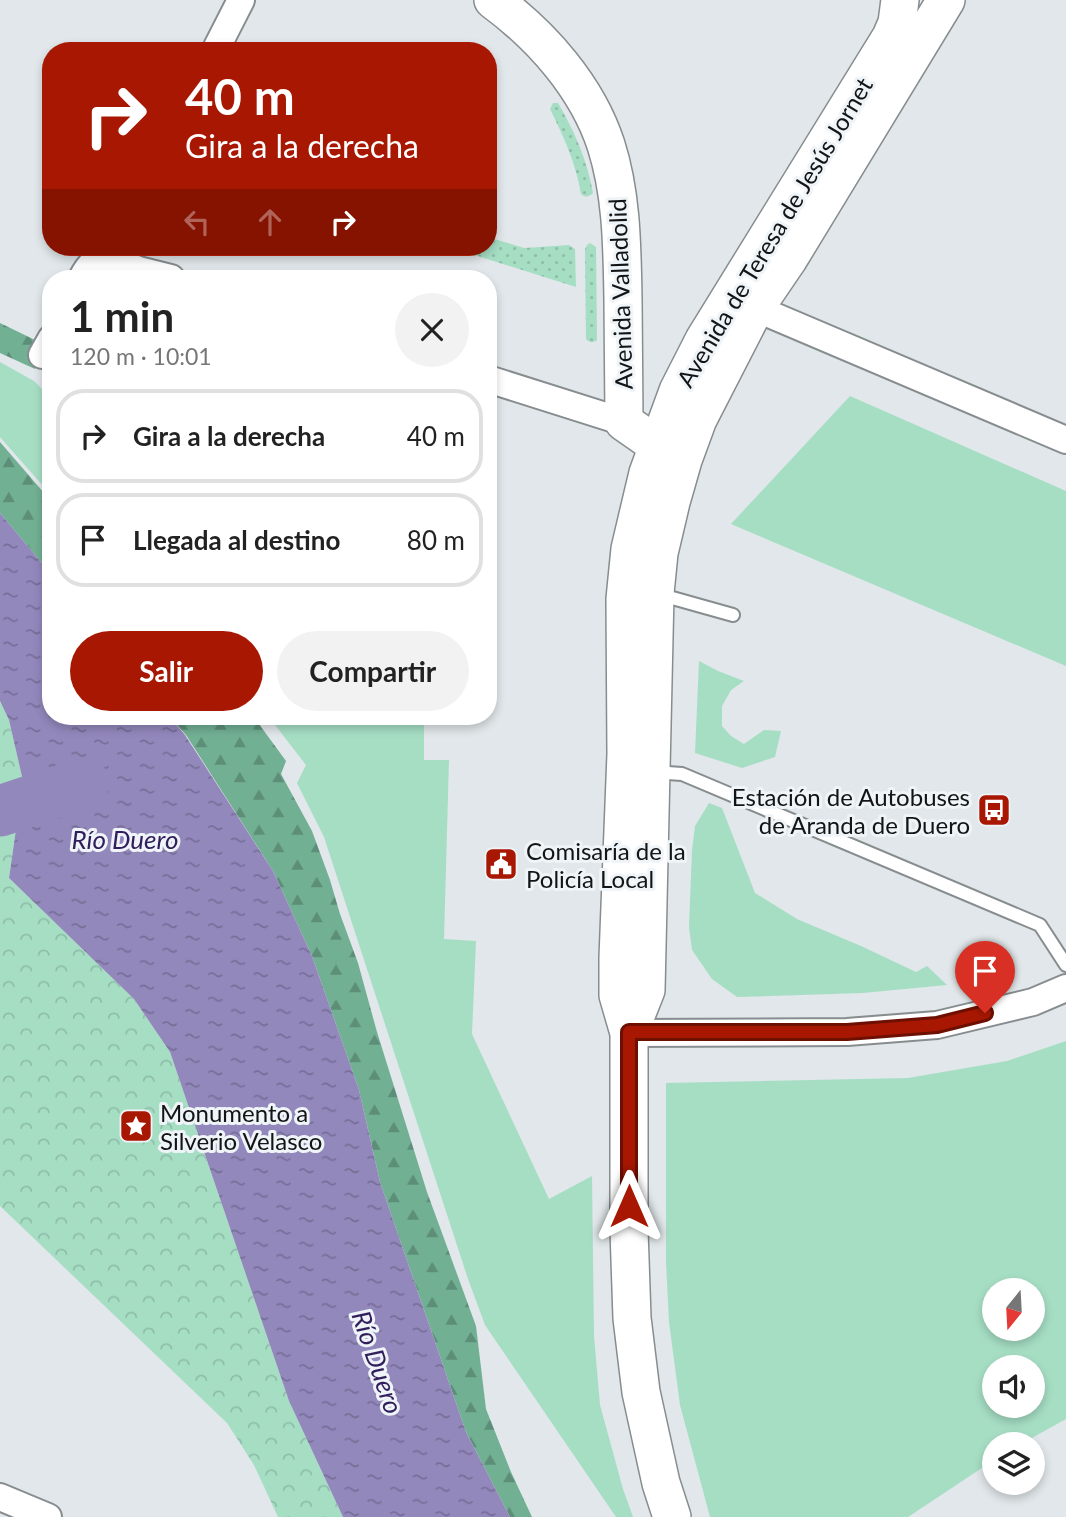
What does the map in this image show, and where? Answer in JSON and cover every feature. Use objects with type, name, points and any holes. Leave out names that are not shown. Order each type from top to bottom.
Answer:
[{"type":"street","points":[[220,42],[241,0]]},
{"type":"street","name":"Avenida Valladolid","points":[[493,0],[539,40],[563,66],[591,109],[606,143],[616,179],[622,237],[624,422],[657,445]]},
{"type":"street","name":"Avenida de Teresa de Jesús Jornet","points":[[629,1032],[618,995],[626,754],[625,599],[630,549],[640,501],[657,445],[678,391],[704,340],[891,37],[897,23],[900,0]]},
{"type":"street","name":"Avenida de Teresa de Jesús Jornet","points":[[629,1032],[646,990],[655,593],[659,553],[683,460],[698,419],[755,308],[789,258],[946,0]]},
{"type":"street","points":[[86,270],[93,262],[107,256]]},
{"type":"street","points":[[118,256],[139,270]]},
{"type":"street","points":[[755,308],[1066,440]]},
{"type":"street","points":[[497,382],[624,422]]},
{"type":"street","points":[[672,1517],[661,1483],[641,1392],[632,1318],[629,1032],[847,1032],[937,1025],[1033,1002],[1066,988]]},
{"type":"street","points":[[0,1497],[48,1517]]},
{"type":"lane","points":[[655,593],[733,615]]},
{"type":"lane","points":[[651,771],[682,774],[1040,925],[1066,965]]},
{"type":"green space","points":[[553,103],[558,103],[580,146],[593,193],[589,196],[581,194],[569,151],[550,109]]},
{"type":"green space","points":[[497,240],[524,248],[569,245],[575,249],[576,287],[478,256],[497,256]]},
{"type":"green space","points":[[590,243],[596,247],[597,340],[594,342],[586,339],[585,249]]},
{"type":"green space","points":[[0,323],[35,340],[35,369],[0,353]]},
{"type":"green space","points":[[0,362],[34,381],[42,389],[42,485],[0,437]]},
{"type":"green space","points":[[850,396],[1066,491],[1066,666],[731,524]]},
{"type":"green space","points":[[0,442],[42,491],[42,563],[0,513]]},
{"type":"green space","points":[[699,661],[744,681],[731,690],[722,706],[722,726],[744,744],[764,730],[781,731],[775,757],[742,768],[695,753]]},
{"type":"green space","points":[[0,701],[9,720],[23,781],[9,878],[134,999],[170,1052],[289,1401],[343,1517],[278,1517],[254,1465],[227,1423],[0,1206]]},
{"type":"green space","points":[[177,725],[260,725],[286,761],[281,774],[312,831],[330,880],[427,1192],[476,1326],[486,1409],[532,1517],[510,1517],[466,1432],[380,1182],[359,1090],[312,956],[273,871]]},
{"type":"green space","points":[[275,725],[424,725],[424,760],[449,760],[444,939],[476,941],[472,1034],[549,1199],[592,1176],[594,1336],[600,1405],[633,1517],[616,1517],[485,1325],[324,837],[297,783],[306,765]]},
{"type":"green space","points":[[709,803],[722,808],[755,893],[797,919],[916,972],[927,966],[947,985],[863,993],[737,997],[712,979],[692,950],[689,927],[695,826]]},
{"type":"green space","points":[[1066,1041],[1066,1419],[1043,1432],[982,1432],[982,1468],[908,1517],[710,1517],[680,1405],[669,1322],[666,1262],[666,1083],[908,1078],[1007,1061]]},
{"type":"water","name":"Río Duero","points":[[0,513],[42,563],[42,725],[177,725],[273,871],[312,956],[359,1090],[380,1182],[466,1432],[510,1517],[343,1517],[289,1401],[170,1052],[134,999],[9,878],[23,781],[9,720],[0,701]]},
{"type":"waterway","points":[[0,811],[84,783]]},
{"type":"place","name":"Estación de Autobuses de Aranda de Duero","points":[[994,810]]},
{"type":"place","name":"Comisaría de la Policía Local","points":[[501,864]]},
{"type":"place","name":"Monumento a Silverio Velasco","points":[[136,1126]]},
{"type":"route","points":[[629,1206],[629,1032],[847,1032],[937,1025],[985,1013]]}]
